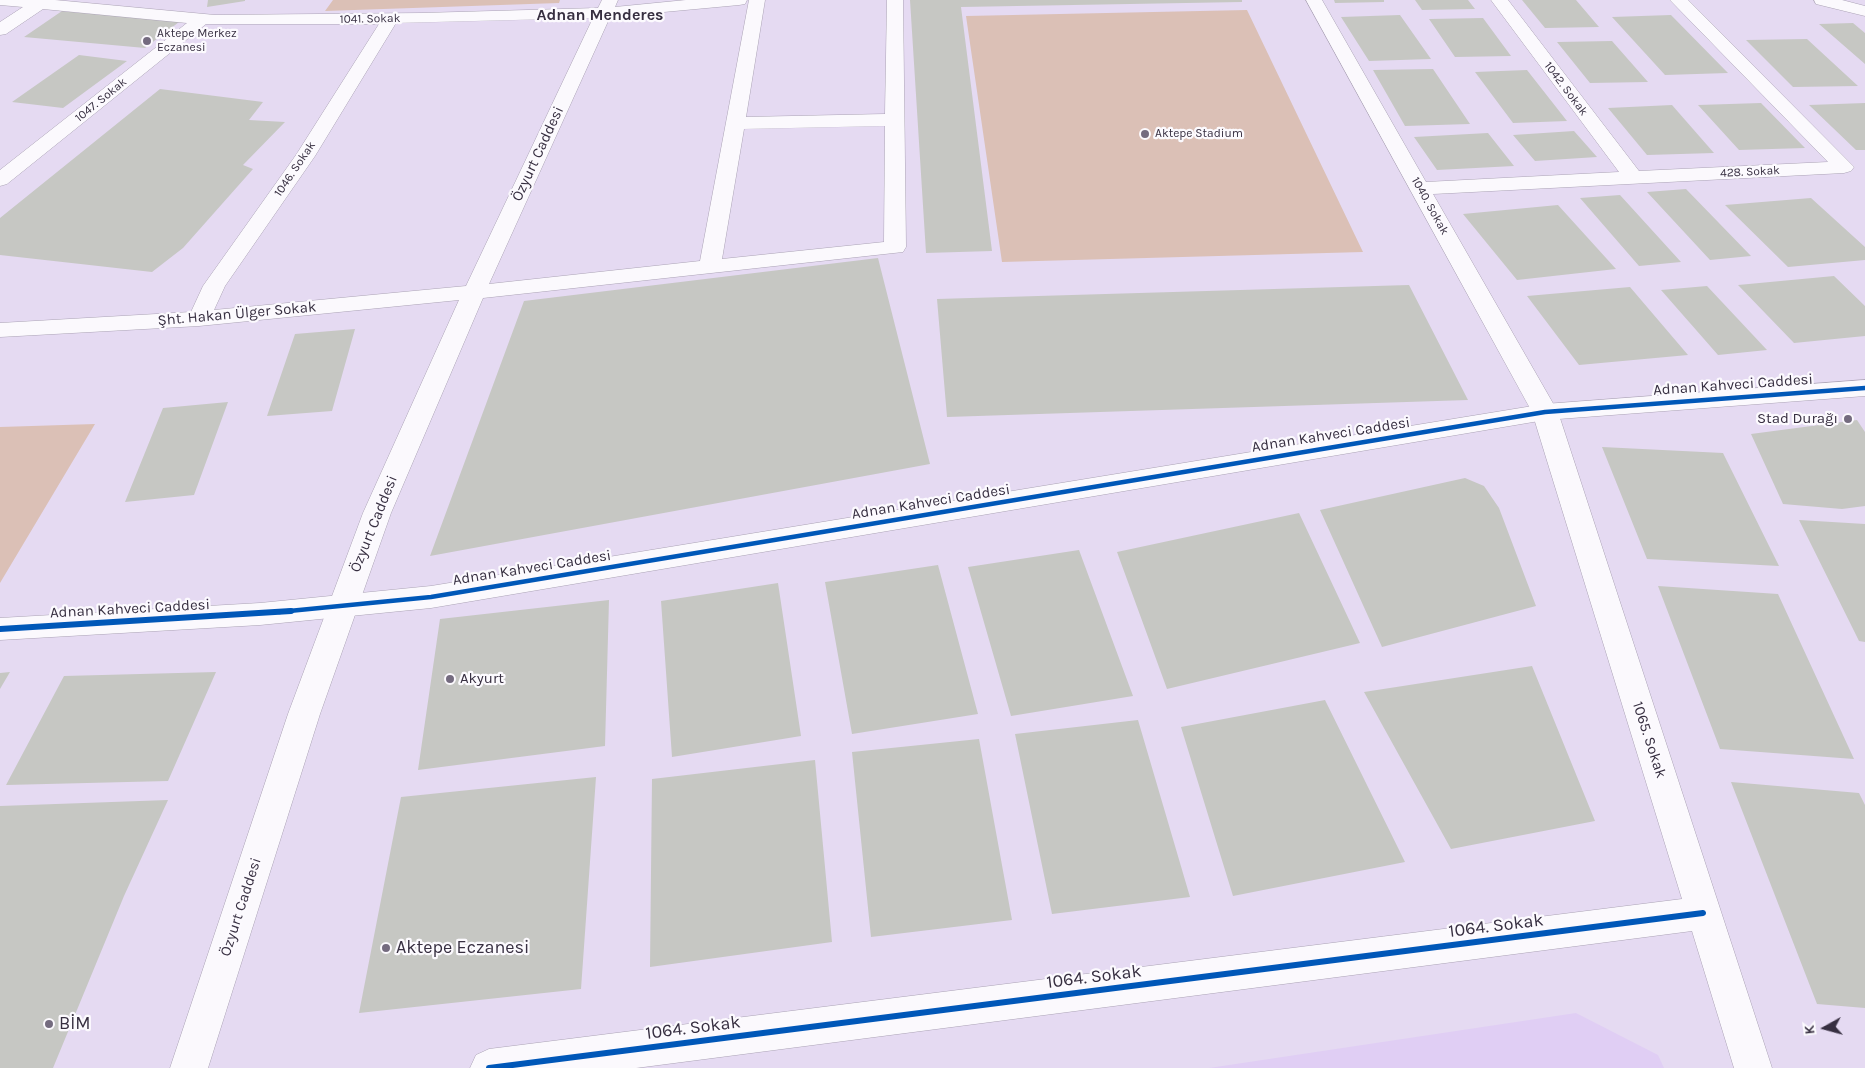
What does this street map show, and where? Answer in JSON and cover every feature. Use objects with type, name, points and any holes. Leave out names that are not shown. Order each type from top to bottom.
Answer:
[{"type":"street","name":"1041. Sokak","points":[[0,0],[202,19],[391,18],[739,0]]},
{"type":"street","points":[[110,11],[126,0]]},
{"type":"street","points":[[710,267],[757,0]]},
{"type":"street","points":[[736,123],[895,120],[895,0]]},
{"type":"street","name":"1040. Sokak","points":[[1314,0],[1545,412]]},
{"type":"street","name":"1042. Sokak","points":[[1499,0],[1633,178]]},
{"type":"street","points":[[1678,0],[1844,167]]},
{"type":"street","points":[[1822,0],[1865,11]]},
{"type":"street","points":[[0,30],[38,5]]},
{"type":"street","name":"Özyurt Caddesi","points":[[189,1068],[301,723],[341,607],[377,513],[474,292],[607,6]]},
{"type":"street","name":"1046. Sokak","points":[[199,319],[214,286],[305,156],[391,18]]},
{"type":"street","name":"1047. Sokak","points":[[0,180],[202,19]]},
{"type":"street","name":"Şht. Hakan Ülger Sokak","points":[[0,330],[199,319],[895,248],[895,120]]},
{"type":"street","name":"428. Sokak","points":[[1420,188],[1865,166]]},
{"type":"street","name":"Adnan Kahveci Caddesi","points":[[0,629],[260,614],[432,597],[1545,412],[1865,388]]},
{"type":"street","name":"1065. Sokak","points":[[1545,412],[1753,1068]]},
{"type":"street","name":"1064. Sokak","points":[[489,1068],[1704,913]]},
{"type":"shaded area","points":[[333,0],[560,0],[559,3],[325,11]]},
{"type":"shaded area","name":"Aktepe Stadium","points":[[1247,10],[1363,252],[1002,262],[966,16]]},
{"type":"shaded area","points":[[95,424],[0,583],[0,427]]},
{"type":"shaded area","points":[[1576,1013],[1658,1055],[1664,1068],[1209,1068]]},
{"type":"building","points":[[208,0],[245,0],[245,1],[207,7]]},
{"type":"building","points":[[910,0],[1242,0],[1242,2],[961,7],[992,251],[926,253]]},
{"type":"building","points":[[1334,0],[1384,0],[1384,2],[1335,3]]},
{"type":"building","points":[[1415,0],[1468,0],[1475,9],[1422,10]]},
{"type":"building","points":[[1522,0],[1576,0],[1599,27],[1545,28]]},
{"type":"building","points":[[62,11],[179,22],[145,48],[24,37]]},
{"type":"building","points":[[1400,15],[1431,59],[1369,61],[1341,17]]},
{"type":"building","points":[[1671,15],[1728,73],[1665,75],[1612,17]]},
{"type":"building","points":[[1483,18],[1511,56],[1455,57],[1429,19]]},
{"type":"building","points":[[1853,23],[1865,33],[1865,64],[1819,24]]},
{"type":"building","points":[[1807,39],[1858,86],[1793,87],[1746,40]]},
{"type":"building","points":[[1612,41],[1648,82],[1590,83],[1557,42]]},
{"type":"building","points":[[79,55],[127,61],[63,108],[12,102]]},
{"type":"building","points":[[1433,69],[1470,124],[1405,126],[1373,70]]},
{"type":"building","points":[[1527,70],[1567,121],[1513,123],[1475,72]]},
{"type":"building","points":[[160,89],[263,102],[249,120],[285,122],[243,165],[253,169],[183,248],[152,272],[0,255],[0,218]]},
{"type":"building","points":[[1761,103],[1805,148],[1739,150],[1698,105]]},
{"type":"building","points":[[1865,103],[1865,150],[1856,150],[1809,105]]},
{"type":"building","points":[[1672,105],[1714,153],[1647,155],[1608,108]]},
{"type":"building","points":[[1574,131],[1597,157],[1535,161],[1513,135]]},
{"type":"building","points":[[1488,133],[1514,166],[1437,170],[1414,137]]},
{"type":"building","points":[[1686,189],[1751,256],[1710,260],[1647,192]]},
{"type":"building","points":[[1620,195],[1681,262],[1639,266],[1580,198]]},
{"type":"building","points":[[1811,198],[1865,247],[1865,260],[1788,267],[1725,205]]},
{"type":"building","points":[[1558,205],[1616,269],[1517,280],[1463,214]]},
{"type":"building","points":[[878,258],[930,464],[430,556],[524,301]]},
{"type":"building","points":[[1834,276],[1865,306],[1865,336],[1794,343],[1738,285]]},
{"type":"building","points":[[1409,285],[1468,400],[947,417],[937,299]]},
{"type":"building","points":[[1707,286],[1767,350],[1718,355],[1661,290]]},
{"type":"building","points":[[1630,287],[1688,355],[1579,365],[1527,296]]},
{"type":"building","points":[[355,329],[332,411],[267,416],[295,334]]},
{"type":"building","points":[[228,402],[194,495],[125,502],[163,408]]},
{"type":"building","points":[[1857,420],[1865,432],[1865,506],[1842,509],[1783,504],[1751,434]]},
{"type":"building","points":[[1602,447],[1723,453],[1779,566],[1647,559]]},
{"type":"building","points":[[1465,478],[1484,486],[1499,508],[1536,606],[1382,647],[1320,510]]},
{"type":"building","points":[[1299,513],[1360,643],[1167,689],[1117,552]]},
{"type":"building","points":[[1799,520],[1865,524],[1865,642],[1859,641]]},
{"type":"building","points":[[1079,550],[1133,696],[1011,716],[968,567]]},
{"type":"building","points":[[938,565],[978,714],[852,734],[825,582]]},
{"type":"building","points":[[778,583],[801,736],[672,757],[661,601]]},
{"type":"building","points":[[1658,586],[1778,594],[1854,759],[1720,749]]},
{"type":"building","points":[[609,600],[605,746],[418,770],[440,619]]},
{"type":"building","points":[[1532,666],[1595,821],[1451,849],[1364,692]]},
{"type":"building","points":[[10,672],[0,689],[0,673]]},
{"type":"building","points":[[216,672],[168,781],[6,785],[64,676]]},
{"type":"building","points":[[1325,700],[1405,862],[1233,896],[1181,727]]},
{"type":"building","points":[[1138,720],[1190,897],[1052,914],[1015,734]]},
{"type":"building","points":[[979,739],[1012,920],[871,937],[852,752]]},
{"type":"building","points":[[815,760],[832,942],[650,967],[652,779]]},
{"type":"building","points":[[596,777],[581,989],[359,1013],[401,797]]},
{"type":"building","points":[[1731,782],[1859,793],[1865,805],[1865,1008],[1817,1004]]},
{"type":"building","points":[[168,800],[124,896],[53,1068],[0,1068],[0,806]]},
{"type":"cycle path","points":[[0,629],[260,614],[431,597],[1545,412],[1865,388]]},
{"type":"cycle path","points":[[489,1068],[1703,913]]},
{"type":"place","name":"Aktepe Merkez Eczanesi","points":[[147,41]]},
{"type":"place","name":"Aktepe Stadium","points":[[1145,134]]},
{"type":"place","name":"Stad Durağı","points":[[1848,419]]},
{"type":"place","name":"Akyurt","points":[[450,679]]},
{"type":"place","name":"Aktepe Eczanesi","points":[[386,948]]},
{"type":"place","name":"BİM","points":[[49,1024]]},
{"type":"district","name":"Adnan Menderes","points":[[600,15]]}]
